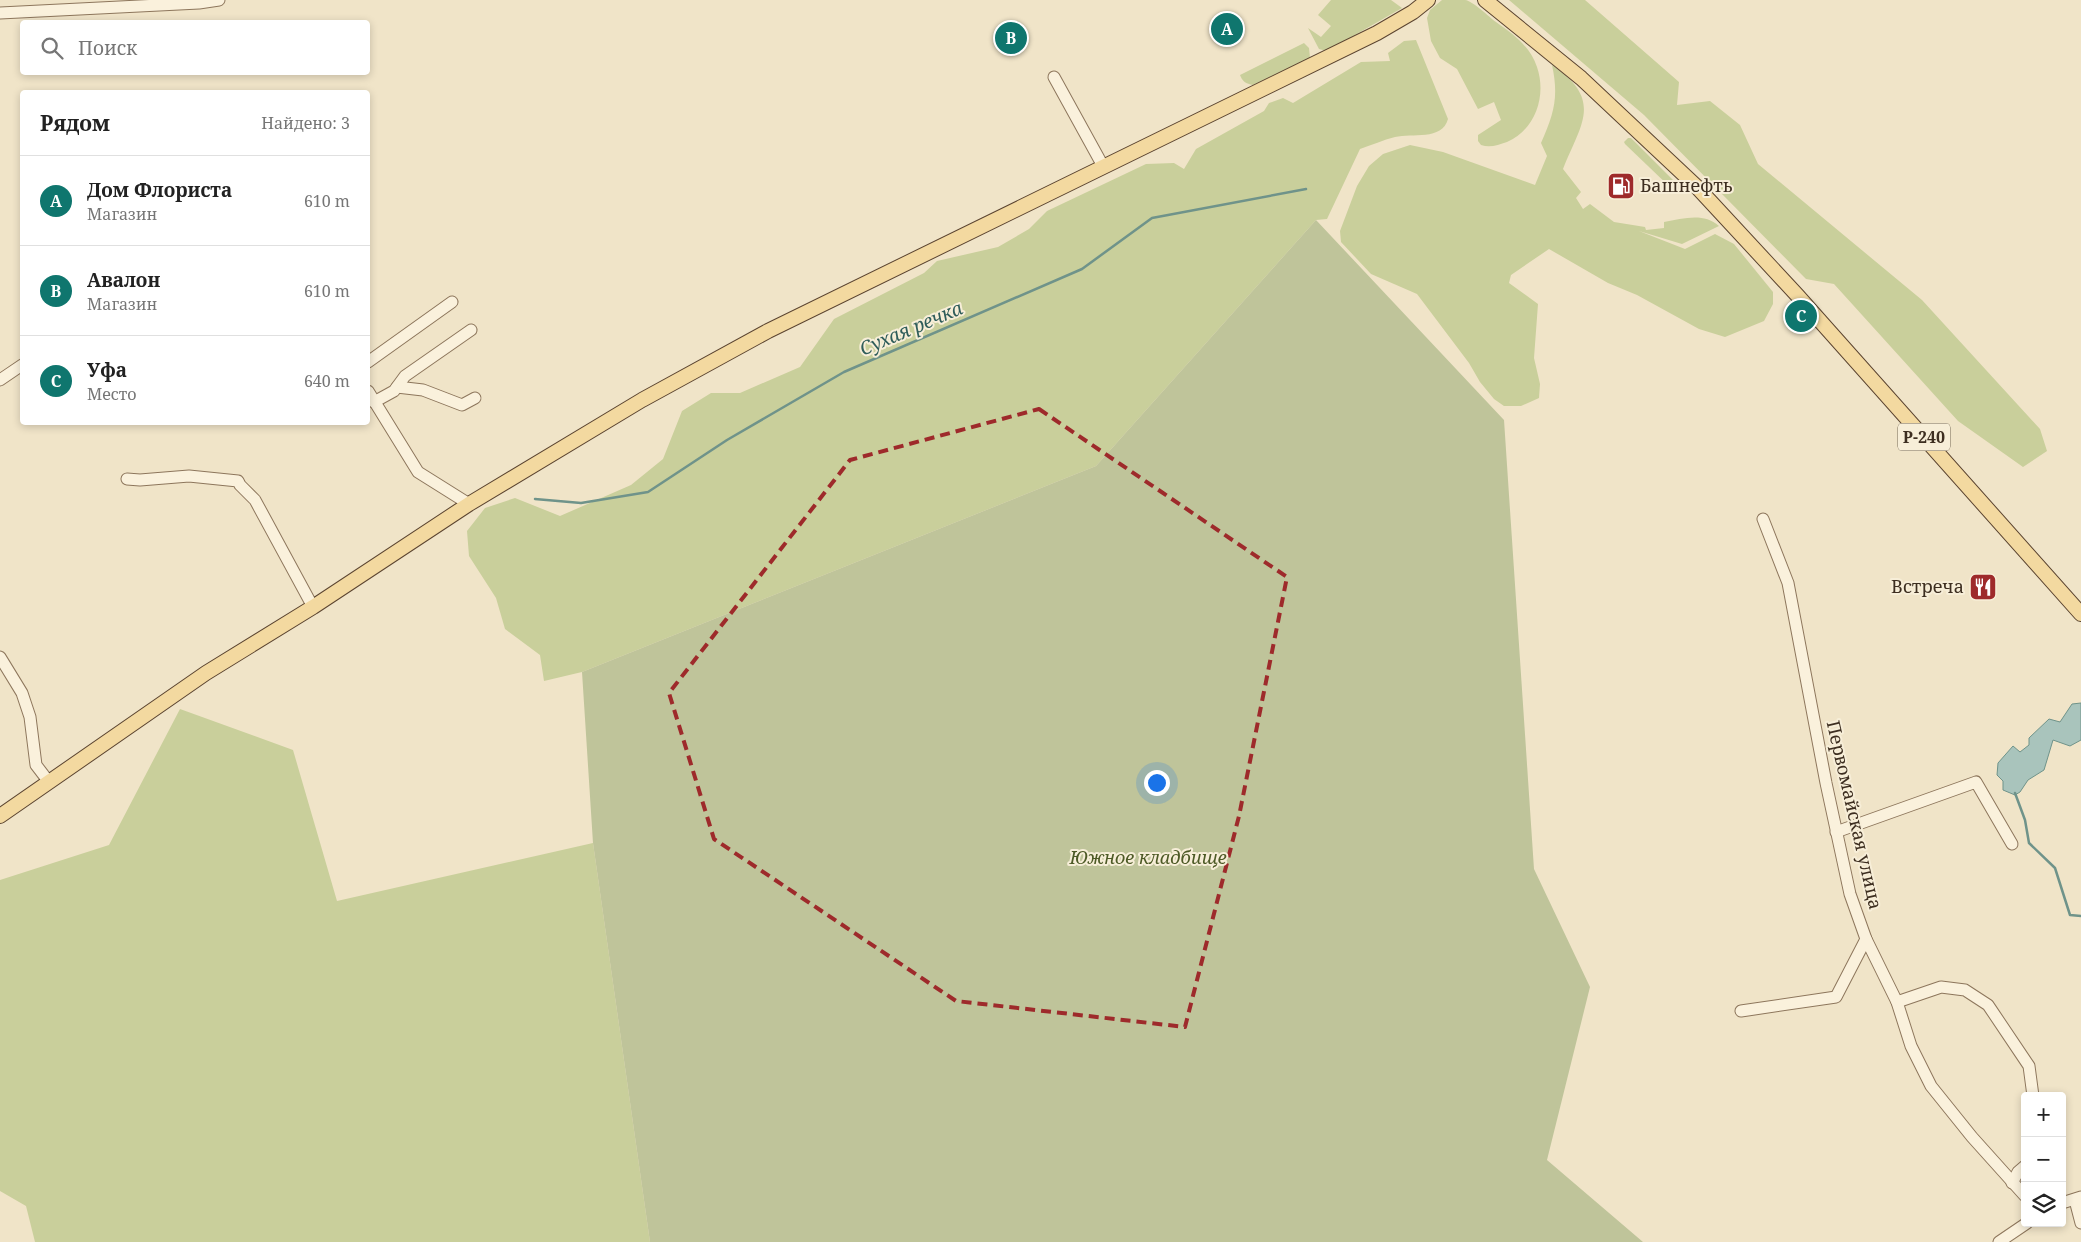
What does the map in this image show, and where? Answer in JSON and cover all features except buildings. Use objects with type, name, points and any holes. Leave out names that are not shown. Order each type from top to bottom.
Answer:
[{"type":"main road","points":[[0,816],[206,674],[313,607],[469,504],[642,400],[768,331],[1377,33],[1414,12],[1428,0]]},
{"type":"main road","name":"Р-240","points":[[1485,0],[1575,72],[1636,127],[1696,186],[1797,295],[2081,614]]},
{"type":"street","points":[[0,13],[199,3],[219,0]]},
{"type":"street","points":[[1054,77],[1103,166]]},
{"type":"street","points":[[370,361],[452,302]]},
{"type":"street","points":[[374,402],[394,391],[405,376],[470,330]]},
{"type":"street","points":[[0,380],[20,366]]},
{"type":"street","points":[[397,387],[424,390],[462,405],[475,398]]},
{"type":"street","points":[[370,395],[418,472],[469,504]]},
{"type":"street","points":[[126,479],[140,480],[189,476],[238,481],[255,500],[313,607]]},
{"type":"street","name":"Первомайская улица","points":[[1763,520],[1788,583],[1836,832],[1850,894],[1866,939],[1898,1002],[1911,1046],[1931,1086],[2021,1192]]},
{"type":"street","points":[[0,657],[22,693],[30,717],[36,766],[49,782]]},
{"type":"street","points":[[1836,832],[1976,782],[2012,844]]},
{"type":"street","points":[[1741,1010],[1836,997],[1866,939]]},
{"type":"street","points":[[1898,1002],[1941,987],[1965,990],[1988,1005],[2029,1066],[2032,1092]]},
{"type":"street","points":[[2012,1183],[2021,1169]]},
{"type":"street","points":[[2066,1202],[2078,1198],[2081,1223]]},
{"type":"street","points":[[1999,1242],[2021,1227]]},
{"type":"highlighted area","points":[[1039,409],[1287,577],[1239,816],[1185,1027],[956,1001],[714,839],[669,693],[850,460]]},
{"type":"green space","points":[[1331,0],[1391,0],[1402,8],[1327,51],[1319,49],[1308,28],[1321,37],[1331,26],[1318,15]]},
{"type":"green space","points":[[1442,0],[1465,0],[1472,3],[1520,41],[1534,60],[1540,78],[1539,100],[1531,121],[1517,137],[1491,146],[1481,145],[1478,141],[1478,135],[1501,120],[1494,102],[1478,109],[1457,69],[1440,58],[1431,41],[1427,18],[1430,10]]},
{"type":"green space","points":[[1509,0],[1585,0],[1679,82],[1677,105],[1710,101],[1740,125],[1758,164],[1922,300],[2040,429],[2047,451],[2023,467],[1958,421],[1834,284],[1806,279],[1644,115]]},
{"type":"green space","points":[[1416,40],[1448,119],[1445,126],[1440,131],[1426,135],[1395,137],[1360,149],[1327,219],[1316,220],[1096,466],[582,672],[544,681],[540,655],[505,629],[496,598],[469,556],[467,531],[485,508],[515,498],[560,516],[631,485],[663,459],[682,411],[711,393],[740,393],[800,367],[834,319],[924,273],[937,261],[998,247],[1029,229],[1047,211],[1146,164],[1174,163],[1184,169],[1196,149],[1264,111],[1269,103],[1283,98],[1293,103],[1361,62],[1390,61],[1388,53],[1404,41]]},
{"type":"green space","points":[[1304,43],[1309,48],[1310,58],[1253,85],[1245,82],[1241,77],[1240,75]]},
{"type":"green space","points":[[1552,65],[1568,78],[1578,90],[1583,101],[1584,113],[1581,126],[1563,169],[1581,192],[1576,198],[1583,209],[1590,204],[1614,222],[1645,227],[1646,230],[1664,228],[1664,222],[1686,218],[1700,218],[1713,222],[1719,226],[1682,244],[1639,231],[1685,249],[1715,234],[1734,244],[1773,292],[1773,304],[1764,321],[1725,337],[1699,329],[1637,295],[1608,283],[1549,249],[1511,275],[1509,283],[1538,304],[1534,358],[1540,384],[1539,398],[1521,406],[1504,406],[1494,399],[1480,382],[1469,363],[1417,294],[1371,274],[1341,242],[1340,231],[1357,186],[1369,166],[1383,154],[1410,145],[1443,152],[1535,185],[1547,156],[1541,143],[1554,105],[1555,87]]},
{"type":"green space","points":[[1631,138],[1676,183],[1676,189],[1672,189],[1625,144],[1624,142]]},
{"type":"green space","name":"Южное кладбище","points":[[1316,220],[1504,420],[1534,869],[1590,987],[1547,1160],[1643,1242],[650,1242],[593,843],[582,672],[1096,466]]},
{"type":"green space","points":[[180,709],[293,750],[337,901],[593,843],[650,1242],[35,1242],[26,1206],[0,1191],[0,880],[109,845]]},
{"type":"water","points":[[2081,703],[2081,740],[2070,746],[2053,740],[2044,770],[2028,780],[2020,792],[2015,795],[2003,790],[2003,781],[1997,775],[1998,763],[2013,746],[2020,752],[2029,745],[2029,738],[2049,719],[2060,722],[2072,704]]},
{"type":"waterway","name":"Сухая речка","points":[[535,499],[581,503],[648,492],[727,440],[844,372],[1082,269],[1152,218],[1306,189]]},
{"type":"waterway","points":[[2015,793],[2025,820],[2029,843],[2055,868],[2070,915],[2081,916]]},
{"type":"place","name":"Дом Флориста","points":[[1227,29]]},
{"type":"place","name":"Авалон","points":[[1011,38]]},
{"type":"place","name":"Башнефть","points":[[1621,186]]},
{"type":"place","name":"Уфа","points":[[1801,316]]},
{"type":"place","name":"Встреча","points":[[1983,587]]}]
